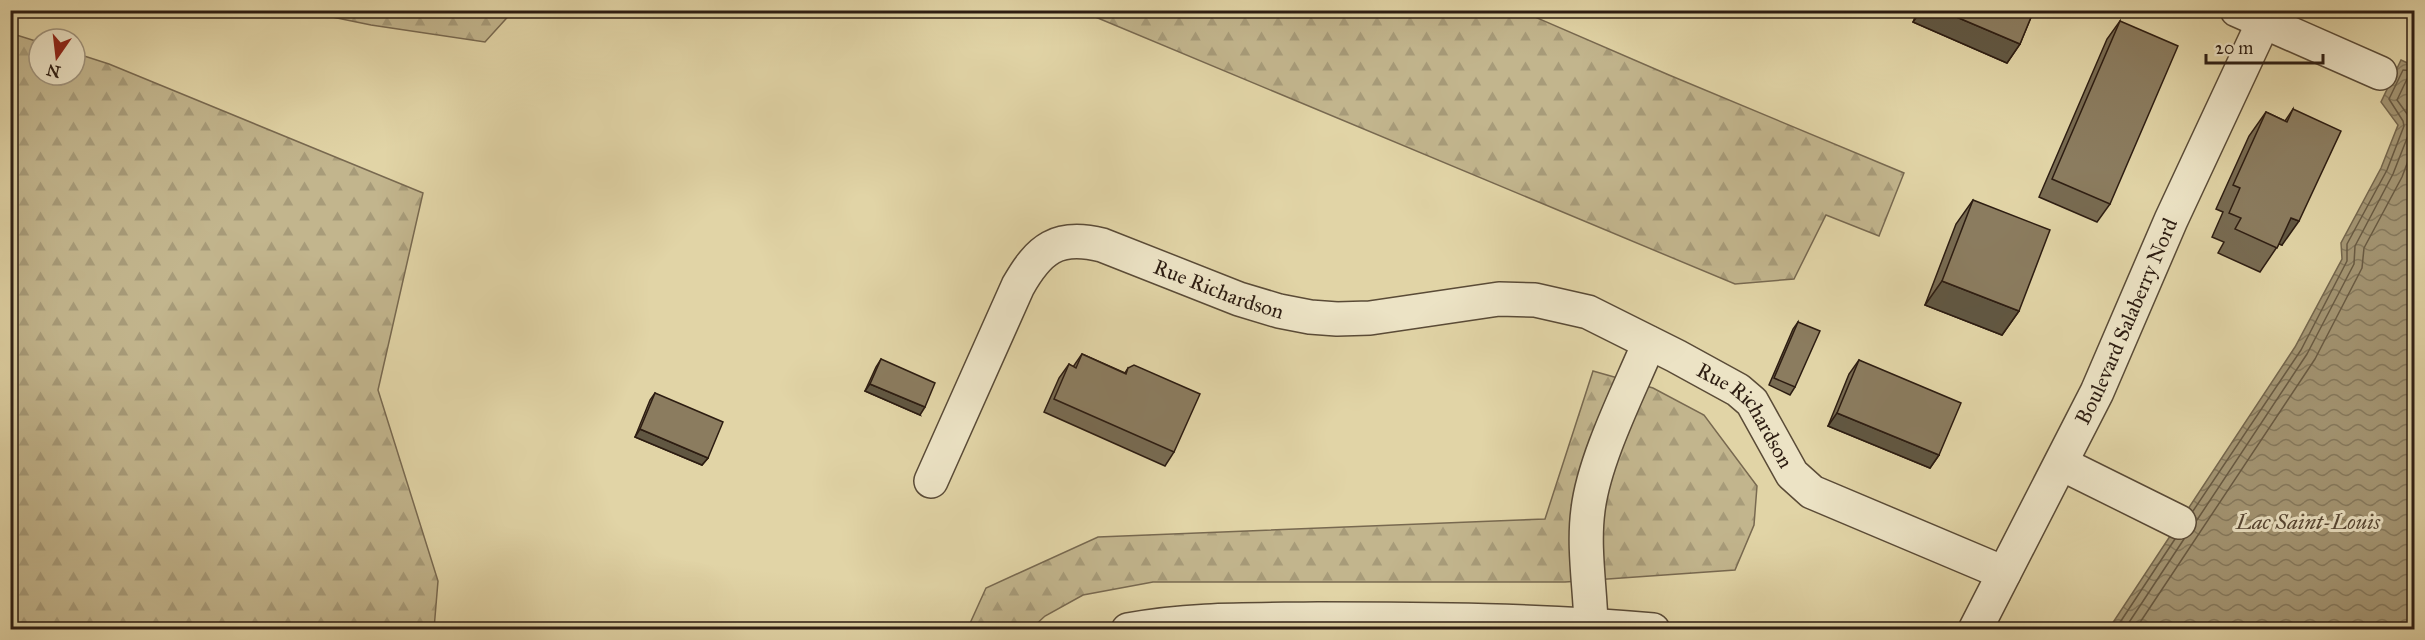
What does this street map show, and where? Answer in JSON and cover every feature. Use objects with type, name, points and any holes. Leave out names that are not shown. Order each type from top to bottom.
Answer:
[{"type":"street","points":[[2257,14],[2380,73]]},
{"type":"street","name":"Boulevard Salaberry Nord","points":[[1974,630],[2062,464],[2112,359],[2257,14]]},
{"type":"street","name":"Rue Richardson","points":[[931,481],[1018,286],[1030,266],[1044,251],[1057,243],[1087,241],[1239,299],[1279,311],[1310,317],[1370,318],[1499,299],[1535,300],[1588,312],[1720,379],[1752,402],[1792,474],[1812,492],[2004,573]]},
{"type":"street","points":[[1591,624],[1588,511],[1615,423],[1649,343]]},
{"type":"street","points":[[2062,464],[2179,522]]},
{"type":"street","points":[[1128,630],[1185,623],[1329,619],[1472,619],[1591,624],[1653,630]]},
{"type":"green space","points":[[513,10],[485,42],[371,25],[303,11]]},
{"type":"green space","points":[[1081,11],[1521,11],[1904,173],[1879,236],[1826,215],[1794,279],[1735,284]]},
{"type":"green space","points":[[10,33],[27,38],[27,87],[87,87],[87,57],[423,193],[378,390],[438,581],[434,629],[11,629]]},
{"type":"green space","points":[[1593,371],[1653,388],[1704,415],[1757,486],[1754,525],[1735,570],[1565,582],[1153,582],[1083,595],[1045,616],[1031,629],[967,630],[986,588],[1098,537],[1545,519]]},
{"type":"water","name":"Lac Saint-Louis","points":[[2401,60],[2414,66],[2414,629],[2108,630],[2295,347],[2342,259],[2341,243],[2381,168],[2398,125],[2381,102]]},
{"type":"building","points":[[1940,10],[2034,10],[2020,44]]},
{"type":"building","points":[[2120,21],[2178,46],[2110,204],[2052,179]]},
{"type":"building","points":[[2293,109],[2341,131],[2299,221],[2291,218],[2277,248],[2235,229],[2241,218],[2229,213],[2240,188],[2233,185],[2266,112],[2287,122]]},
{"type":"building","points":[[1973,200],[2050,230],[2019,311],[1942,281]]},
{"type":"building","points":[[1798,322],[1820,331],[1795,387],[1774,378]]},
{"type":"building","points":[[1082,354],[1126,374],[1128,368],[1134,365],[1200,394],[1174,452],[1054,399],[1069,364],[1076,368]]},
{"type":"building","points":[[881,359],[935,383],[925,407],[870,384]]},
{"type":"building","points":[[1859,360],[1961,403],[1939,455],[1837,413]]},
{"type":"building","points":[[655,393],[723,422],[708,458],[640,429]]}]
